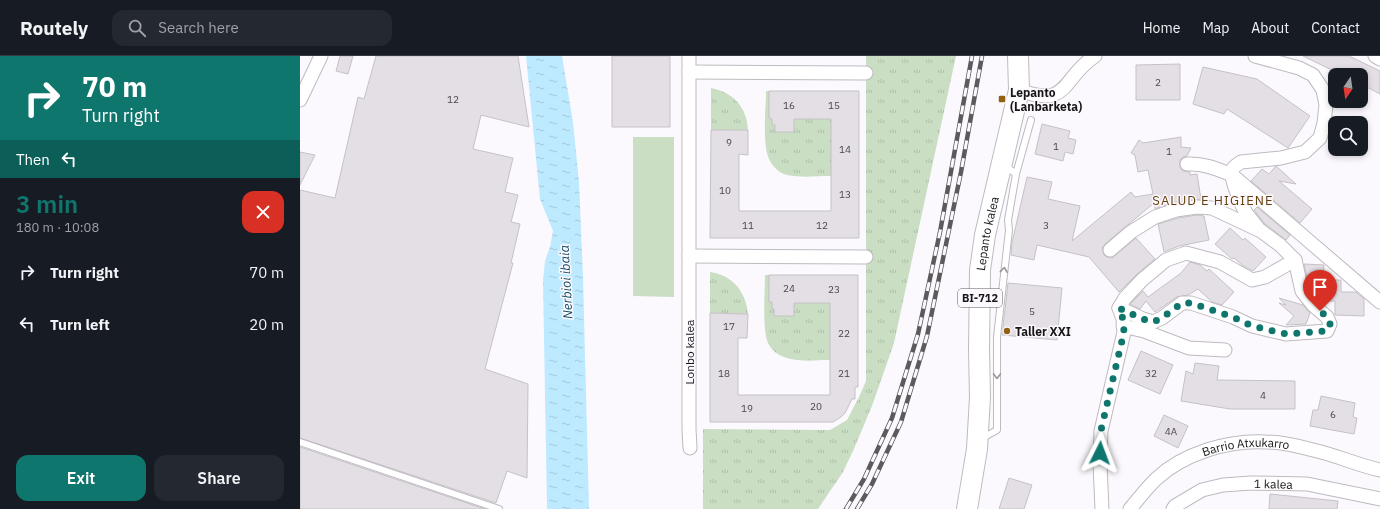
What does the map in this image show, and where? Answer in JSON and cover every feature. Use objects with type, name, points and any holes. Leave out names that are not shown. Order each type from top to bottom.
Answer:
[{"type":"main road","name":"Lepanto kalea","points":[[967,509],[978,440],[980,397],[988,336],[980,270],[984,235],[1009,168],[1019,90],[1018,56]]},
{"type":"street","points":[[300,100],[321,56]]},
{"type":"street","name":"Lonbo kalea","points":[[689,56],[690,448]]},
{"type":"street","points":[[1019,90],[1040,96],[1048,97],[1057,95],[1072,80],[1079,63],[1086,62],[1095,56]]},
{"type":"street","points":[[1255,56],[1299,68],[1313,75],[1323,90],[1326,105],[1324,123],[1320,138],[1305,152],[1282,158],[1241,162],[1235,165],[1232,169],[1236,189],[1246,212],[1260,231]]},
{"type":"street","points":[[1375,56],[1380,59]]},
{"type":"street","points":[[689,72],[866,73]]},
{"type":"street","points":[[1187,164],[1195,163],[1232,175],[1380,302]]},
{"type":"street","points":[[1110,250],[1131,232],[1155,217],[1176,210],[1197,207],[1212,208],[1260,231],[1280,245],[1295,260],[1302,291],[1327,317],[1330,324],[1327,331],[1286,334],[1252,326],[1233,317],[1191,303],[1182,303],[1162,318],[1153,322],[1119,308]]},
{"type":"street","points":[[1119,308],[1125,298],[1142,280],[1166,260],[1186,252],[1220,262],[1252,280],[1265,277],[1295,260]]},
{"type":"street","points":[[689,256],[866,257]]},
{"type":"street","points":[[1102,509],[1100,464],[1101,430],[1124,332],[1123,319],[1119,308]]},
{"type":"street","points":[[1124,326],[1144,331],[1189,348],[1224,350]]},
{"type":"street","name":"Barrio Atxukarro","points":[[1130,509],[1157,479],[1177,464],[1198,454],[1219,447],[1241,443],[1266,442],[1288,444],[1341,457],[1380,470]]},
{"type":"street","name":"1 kalea","points":[[1173,509],[1175,506],[1202,490],[1223,485],[1307,484],[1380,499]]},
{"type":"lane","points":[[1009,168],[1031,120]]},
{"type":"lane","points":[[300,442],[499,509]]},
{"type":"green space","points":[[866,56],[956,56],[894,343],[872,406],[843,472],[818,509],[703,509],[703,429],[830,430],[847,420],[866,381]]},
{"type":"green space","points":[[711,88],[726,93],[737,102],[745,114],[748,130],[711,130]]},
{"type":"green space","points":[[766,91],[769,91],[769,118],[772,119],[772,125],[775,125],[775,132],[794,132],[794,119],[831,119],[831,176],[803,177],[787,175],[776,169],[772,164],[769,159],[766,144]]},
{"type":"green space","points":[[633,137],[674,137],[674,297],[633,296]]},
{"type":"green space","points":[[710,272],[725,277],[741,291],[747,306],[748,314],[710,313]]},
{"type":"green space","points":[[765,275],[769,275],[769,302],[772,302],[772,309],[794,303],[830,303],[830,360],[792,359],[781,356],[771,348],[766,337],[765,329]]},
{"type":"water","name":"Nerbioi ibaia","points":[[526,56],[562,56],[573,122],[579,182],[583,277],[589,509],[547,509],[543,280],[545,261],[550,247],[553,231],[540,199]]},
{"type":"building","points":[[340,56],[353,56],[348,74],[336,71]]},
{"type":"building","points":[[376,56],[518,56],[529,127],[481,115],[473,149],[513,158],[505,192],[518,195],[511,222],[520,224],[511,263],[513,263],[485,369],[528,384],[527,478],[507,471],[496,503],[300,438],[300,190],[335,198],[358,97],[364,99]]},
{"type":"building","points":[[612,56],[670,56],[670,127],[612,127]]},
{"type":"building","points":[[1303,56],[1349,56],[1380,71],[1380,94],[1368,88],[1368,68],[1328,68]]},
{"type":"building","points":[[1180,64],[1180,100],[1136,100],[1136,65]]},
{"type":"building","points":[[1203,67],[1257,79],[1310,116],[1288,148],[1227,109],[1224,114],[1193,104]]},
{"type":"building","points":[[769,91],[859,91],[859,238],[710,238],[711,130],[748,130],[748,155],[739,154],[739,211],[831,211],[831,119],[794,119],[794,132],[775,132],[775,125],[772,125],[772,119],[769,118]]},
{"type":"building","points":[[1042,124],[1070,131],[1068,138],[1076,140],[1073,154],[1065,152],[1063,161],[1035,154]]},
{"type":"building","points":[[1181,137],[1181,147],[1191,148],[1187,156],[1180,160],[1180,168],[1183,171],[1190,172],[1190,175],[1197,174],[1201,199],[1175,202],[1155,209],[1154,203],[1105,244],[1102,248],[1104,255],[1112,258],[1136,238],[1155,259],[1119,292],[1089,257],[1037,245],[1034,260],[1011,255],[1012,243],[1027,177],[1052,182],[1048,199],[1080,206],[1072,241],[1131,192],[1135,197],[1153,194],[1148,170],[1138,172],[1135,155],[1131,153],[1139,140],[1143,143]]},
{"type":"building","points":[[300,152],[315,155],[300,185]]},
{"type":"building","points":[[1276,166],[1296,184],[1279,181],[1312,209],[1300,223],[1251,181],[1262,169],[1269,174]]},
{"type":"building","points":[[1257,207],[1290,235],[1286,240],[1265,224],[1254,210]]},
{"type":"building","points":[[1197,215],[1204,216],[1209,240],[1179,246],[1164,252],[1158,224],[1178,218]]},
{"type":"building","points":[[1230,228],[1243,240],[1245,238],[1266,257],[1253,271],[1242,265],[1234,258],[1232,259],[1215,244]]},
{"type":"building","points":[[1190,262],[1200,265],[1207,271],[1209,269],[1234,292],[1222,305],[1212,302],[1198,289],[1188,295],[1177,297],[1155,312],[1146,301],[1140,309],[1130,304],[1143,291],[1148,297],[1181,273]]},
{"type":"building","points":[[1304,264],[1324,265],[1323,280],[1341,280],[1341,292],[1356,292],[1364,299],[1364,316],[1335,315],[1335,301],[1320,301],[1309,287]]},
{"type":"building","points":[[769,275],[858,275],[858,387],[855,387],[855,399],[852,399],[845,413],[833,422],[710,422],[710,313],[748,314],[747,338],[738,338],[738,395],[830,395],[830,303],[794,303],[794,316],[774,316],[772,302],[769,302]]},
{"type":"building","points":[[1008,283],[1062,288],[1057,340],[1002,335]]},
{"type":"building","points":[[1279,298],[1303,305],[1310,313],[1306,324],[1286,325],[1294,316],[1279,303],[1286,305]]},
{"type":"building","points":[[1141,351],[1173,365],[1160,394],[1128,380]]},
{"type":"building","points":[[1195,363],[1219,366],[1217,380],[1295,381],[1295,409],[1230,409],[1181,401],[1186,371],[1193,374]]},
{"type":"building","points":[[1321,396],[1355,403],[1353,417],[1357,418],[1354,434],[1310,426],[1313,410],[1318,410]]},
{"type":"building","points":[[1164,415],[1188,426],[1178,448],[1154,436]]},
{"type":"building","points":[[300,447],[485,509],[300,509]]},
{"type":"building","points":[[1009,478],[1032,485],[1024,509],[999,509]]},
{"type":"building","points":[[1270,494],[1338,501],[1337,509],[1269,509]]},
{"type":"railway","points":[[846,509],[864,479],[892,418],[918,334],[940,232],[972,56]]},
{"type":"railway","points":[[857,509],[872,484],[901,422],[927,336],[961,172],[982,56]]},
{"type":"place","name":"Lepanto (Lanbarketa)","points":[[1002,99]]},
{"type":"place","name":"Taller XXI","points":[[1007,331]]},
{"type":"district","name":"SALUD E HIGIENE","points":[[1213,200]]},
{"type":"route","points":[[1100,453],[1101,430],[1124,332],[1123,319],[1119,308],[1153,322],[1162,318],[1182,303],[1191,303],[1207,307],[1252,326],[1286,334],[1327,331],[1330,324],[1327,317],[1320,311]]}]
